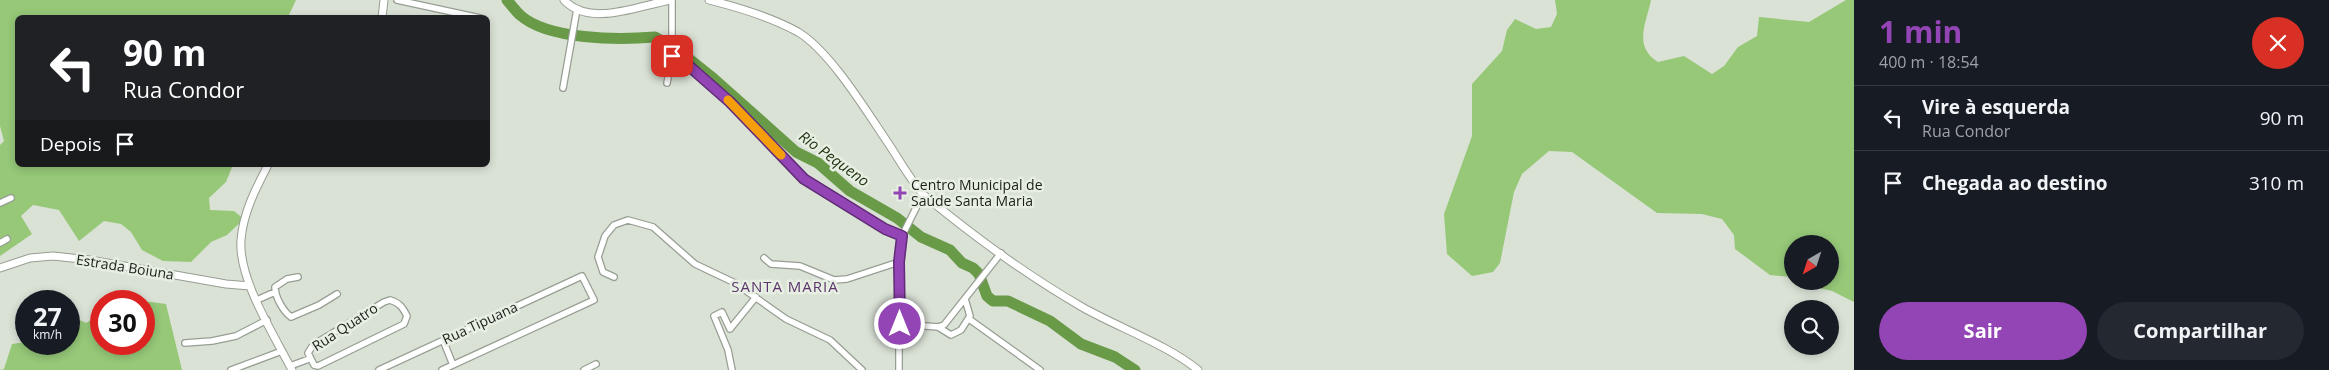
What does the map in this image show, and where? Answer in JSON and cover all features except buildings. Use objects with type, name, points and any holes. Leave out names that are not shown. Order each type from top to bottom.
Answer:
[{"type":"street","points":[[382,15],[384,0]]},
{"type":"street","points":[[397,0],[466,15]]},
{"type":"street","points":[[564,0],[577,9],[592,13],[611,13],[671,0],[673,41],[667,82]]},
{"type":"street","points":[[709,0],[798,32],[826,58],[860,102],[923,194],[1001,253],[1080,306],[1180,358],[1198,370]]},
{"type":"street","points":[[563,88],[577,9]]},
{"type":"street","points":[[672,54],[689,66],[730,102],[804,179],[885,229],[903,234]]},
{"type":"street","points":[[267,167],[250,205],[241,239],[241,254],[250,286],[291,368],[309,356]]},
{"type":"street","points":[[899,370],[899,262],[903,234],[923,194]]},
{"type":"street","points":[[0,203],[11,198]]},
{"type":"street","points":[[614,277],[603,272],[598,257],[605,236],[614,225],[628,220],[653,227],[690,260],[716,272],[756,297],[786,319],[830,340],[862,370]]},
{"type":"street","points":[[0,243],[6,239]]},
{"type":"street","points":[[900,324],[938,327],[946,324],[1001,253]]},
{"type":"street","name":"Estrada Boiuna","points":[[0,268],[30,258],[53,256],[90,260],[226,284],[250,286]]},
{"type":"street","points":[[764,258],[771,264],[800,266],[834,280],[847,279],[899,262]]},
{"type":"street","name":"Rua Tipuana","points":[[378,370],[582,276],[594,300],[453,365]]},
{"type":"street","points":[[298,277],[278,283],[275,292],[286,312],[291,317],[295,317],[337,294]]},
{"type":"street","points":[[257,300],[275,292]]},
{"type":"street","points":[[732,370],[728,350],[714,316],[722,312],[730,329],[756,297]]},
{"type":"street","points":[[938,327],[946,333],[955,335],[969,319],[969,307],[965,299]]},
{"type":"street","name":"Rua Quatro","points":[[384,302],[395,302],[404,308],[407,316],[407,321],[404,324],[318,366],[314,365],[309,356],[313,345],[384,302]]},
{"type":"street","points":[[969,319],[1040,370]]},
{"type":"street","points":[[185,343],[212,341],[236,336],[267,320]]},
{"type":"street","points":[[442,370],[453,365],[443,340]]},
{"type":"street","points":[[231,370],[282,351]]},
{"type":"street","points":[[584,370],[596,364]]},
{"type":"green space","points":[[0,0],[296,0],[289,15],[15,15],[15,167],[232,167],[226,182],[209,198],[210,210],[234,211],[244,219],[227,235],[211,242],[191,262],[163,261],[142,250],[131,232],[121,224],[104,221],[79,241],[59,210],[33,205],[21,216],[32,234],[0,256],[0,145],[4,141],[0,126]]},
{"type":"green space","points":[[1555,0],[1651,0],[1643,34],[1643,42],[1650,56],[1658,62],[1684,56],[1712,74],[1724,66],[1738,47],[1757,36],[1759,17],[1809,22],[1846,0],[1854,0],[1854,302],[1828,290],[1839,290],[1839,235],[1784,235],[1784,276],[1770,275],[1735,249],[1734,235],[1722,219],[1702,214],[1657,213],[1572,152],[1549,151],[1522,174],[1514,192],[1500,263],[1493,272],[1472,276],[1447,254],[1444,214],[1472,136],[1472,84],[1502,51],[1507,30],[1515,19],[1536,29],[1551,27],[1557,14]]},
{"type":"green space","points":[[155,302],[166,304],[182,370],[0,370],[4,369],[12,344],[15,344],[15,355],[80,355],[80,320],[86,323],[90,321],[90,355],[155,355]]},
{"type":"waterway","name":"Rio Pequeno","points":[[507,0],[520,15],[532,23],[565,34],[603,38],[655,37],[678,50],[713,78],[796,152],[818,163],[850,191],[897,218],[921,237],[950,250],[962,263],[973,268],[979,274],[987,296],[993,301],[1008,301],[1050,321],[1081,344],[1115,357],[1135,370]]},
{"type":"slow traffic","points":[[728,100],[781,155]]},
{"type":"place","name":"Centro Municipal de Saúde Santa Maria","points":[[900,193]]},
{"type":"district","name":"SANTA MARIA","points":[[785,287]]},
{"type":"route","points":[[672,56],[689,66],[730,102],[804,179],[885,229],[902,236],[899,262],[900,324]]}]
